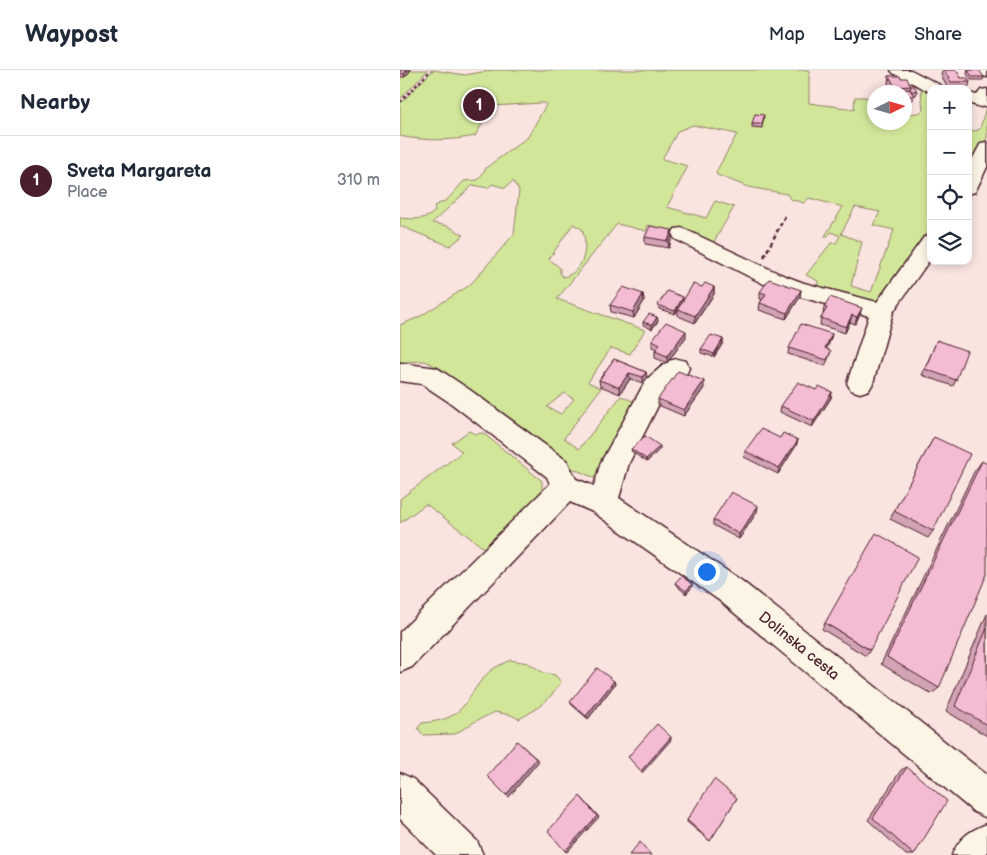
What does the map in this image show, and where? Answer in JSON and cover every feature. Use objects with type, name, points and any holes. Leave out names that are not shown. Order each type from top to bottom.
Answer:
[{"type":"street","points":[[899,70],[928,85]]},
{"type":"street","points":[[977,70],[987,72]]},
{"type":"street","points":[[972,99],[980,102],[987,94]]},
{"type":"street","points":[[972,180],[987,148]]},
{"type":"street","points":[[682,234],[772,279],[798,289],[882,312]]},
{"type":"street","points":[[860,383],[882,312],[927,248]]},
{"type":"street","points":[[603,503],[615,462],[655,387],[677,368]]},
{"type":"street","points":[[400,372],[428,375],[461,397],[557,468],[566,487],[400,655]]},
{"type":"street","name":"Dolinska cesta","points":[[566,487],[603,503],[731,591],[987,799]]},
{"type":"street","points":[[400,792],[463,855]]},
{"type":"street","points":[[972,855],[987,843]]},
{"type":"path","points":[[400,102],[431,70]]},
{"type":"path","points":[[755,270],[764,257],[784,216]]},
{"type":"green space","points":[[400,70],[428,70],[400,99]]},
{"type":"green space","points":[[433,70],[465,75],[493,70],[809,70],[809,103],[854,109],[855,97],[867,98],[867,130],[912,130],[912,114],[919,113],[923,110],[921,90],[924,88],[927,89],[927,242],[890,293],[876,301],[818,289],[818,281],[806,275],[831,243],[836,243],[840,236],[831,232],[826,238],[825,236],[843,207],[809,198],[804,203],[790,199],[787,194],[748,187],[717,175],[716,172],[737,134],[693,125],[678,131],[662,159],[688,166],[667,207],[706,218],[715,201],[734,207],[712,245],[648,225],[646,231],[617,224],[557,299],[645,330],[630,354],[611,348],[588,382],[601,388],[564,438],[579,449],[621,396],[635,402],[597,479],[567,466],[496,419],[443,370],[425,361],[400,362],[400,325],[419,317],[470,285],[514,234],[519,190],[513,181],[505,188],[492,184],[488,188],[473,185],[432,223],[448,226],[464,235],[450,246],[400,226],[400,218],[419,219],[427,216],[435,211],[434,206],[447,200],[464,181],[478,180],[487,167],[528,137],[546,105],[545,103],[493,106],[475,136],[437,140],[400,136],[400,104]],"holes":[[[855,207],[880,212],[873,225],[894,230],[871,292],[851,286],[862,242],[841,234]],[[573,224],[582,229],[585,251],[576,270],[563,277],[560,273],[560,268],[549,259]],[[564,393],[574,399],[561,414],[547,407]]]},
{"type":"green space","points":[[987,103],[987,138],[977,153],[972,165],[972,131],[980,129]]},
{"type":"green space","points":[[469,431],[475,434],[483,433],[542,481],[542,491],[537,501],[485,549],[426,504],[400,523],[400,499],[462,452],[452,443]]},
{"type":"green space","points":[[510,660],[528,663],[544,673],[555,675],[561,682],[543,704],[519,719],[511,715],[495,712],[455,734],[423,735],[418,728],[422,723],[448,718],[456,713],[462,708],[489,672]]},
{"type":"building","points":[[400,70],[407,70],[404,74],[400,73]]},
{"type":"building","points":[[944,70],[956,70],[961,78],[967,78],[970,82],[951,82]]},
{"type":"building","points":[[968,70],[979,70],[984,77],[972,77]]},
{"type":"building","points":[[889,76],[907,78],[910,85],[894,85]]},
{"type":"building","points":[[912,86],[914,86],[917,91],[912,91]]},
{"type":"building","points":[[755,114],[764,115],[762,124],[752,124]]},
{"type":"building","points":[[650,226],[672,230],[668,241],[645,237]]},
{"type":"building","points":[[769,279],[801,290],[787,313],[760,303],[766,294],[760,292]]},
{"type":"building","points":[[705,283],[714,287],[695,316],[678,309],[693,284],[702,287]]},
{"type":"building","points":[[623,287],[643,294],[633,312],[610,305]]},
{"type":"building","points":[[667,291],[683,297],[675,311],[658,305]]},
{"type":"building","points":[[830,297],[862,308],[857,317],[852,315],[846,327],[821,318],[827,308],[824,307]]},
{"type":"building","points":[[649,314],[657,317],[652,325],[643,322]]},
{"type":"building","points":[[666,322],[686,331],[667,356],[655,351],[660,344],[652,340]]},
{"type":"building","points":[[801,324],[832,334],[825,348],[831,351],[827,360],[789,348]]},
{"type":"building","points":[[711,335],[723,339],[714,354],[701,349]]},
{"type":"building","points":[[937,340],[967,351],[956,380],[925,369]]},
{"type":"building","points":[[614,359],[646,372],[643,377],[629,373],[619,387],[599,380]]},
{"type":"building","points":[[678,371],[704,381],[684,410],[658,399]]},
{"type":"building","points":[[798,382],[816,390],[819,386],[832,392],[814,421],[781,406]]},
{"type":"building","points":[[761,429],[780,438],[783,433],[798,440],[779,468],[745,451]]},
{"type":"building","points":[[645,436],[660,446],[646,459],[631,449]]},
{"type":"building","points":[[934,437],[970,454],[933,531],[894,511]]},
{"type":"building","points":[[982,461],[987,464],[987,574],[939,688],[887,657]]},
{"type":"building","points":[[731,492],[758,506],[739,534],[713,520]]},
{"type":"building","points":[[876,533],[918,557],[870,650],[825,623]]},
{"type":"building","points":[[681,576],[692,584],[686,591],[675,583]]},
{"type":"building","points":[[987,628],[987,725],[955,706]]},
{"type":"building","points":[[597,668],[614,681],[586,716],[570,702]]},
{"type":"building","points":[[657,724],[671,737],[641,771],[628,757]]},
{"type":"building","points":[[517,741],[536,759],[506,795],[487,776]]},
{"type":"building","points":[[907,767],[947,801],[914,855],[873,818]]},
{"type":"building","points":[[714,779],[737,798],[710,841],[687,820]]},
{"type":"building","points":[[580,796],[597,816],[565,851],[548,831]]},
{"type":"building","points":[[640,842],[651,855],[629,855]]},
{"type":"place","name":"Sveta Margareta","points":[[479,105]]}]
